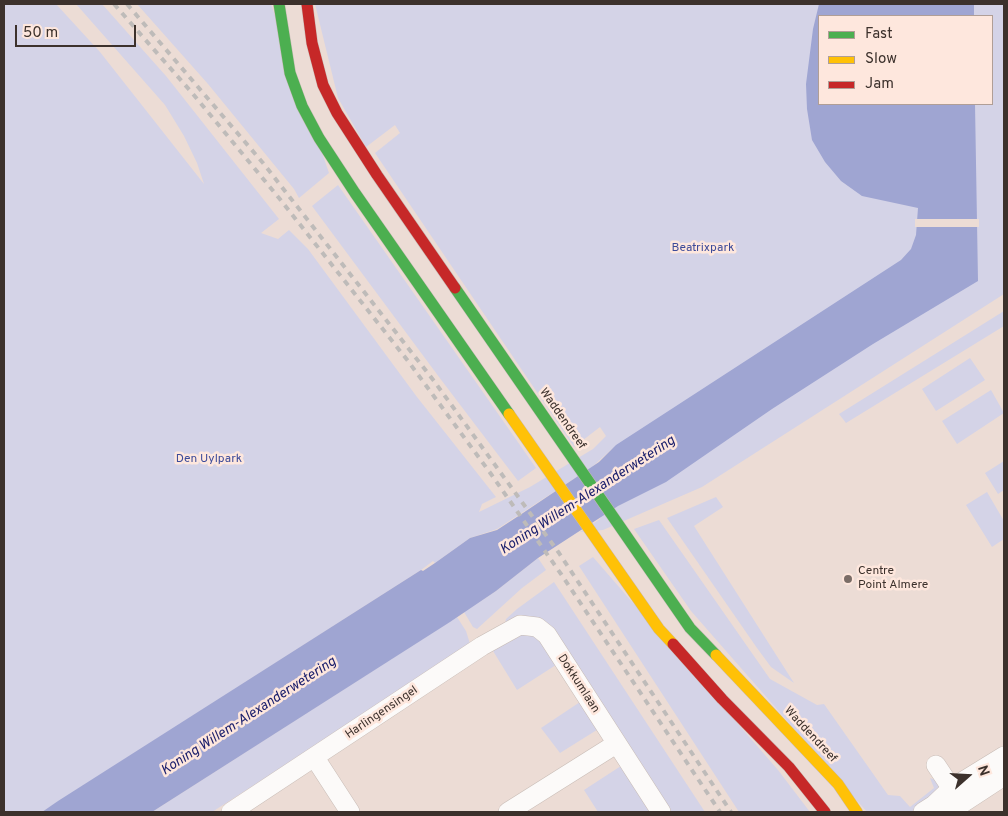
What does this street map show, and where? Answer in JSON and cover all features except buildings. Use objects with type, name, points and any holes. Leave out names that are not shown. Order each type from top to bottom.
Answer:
[{"type":"main road","points":[[279,4],[284,41],[296,91],[311,123],[355,193],[659,629],[722,699],[789,767],[826,812]]},
{"type":"main road","name":"Waddendreef","points":[[307,4],[312,42],[323,85],[337,113],[377,175],[690,628],[838,784],[857,812]]},
{"type":"street","name":"Harlingensingel","points":[[231,812],[509,630],[520,625],[537,627]]},
{"type":"street","name":"Dokkumlaan","points":[[537,627],[547,635],[661,812]]},
{"type":"street","points":[[508,812],[616,744]]},
{"type":"street","points":[[954,801],[1004,756]]},
{"type":"street","points":[[315,758],[350,812]]},
{"type":"street","points":[[936,766],[954,801]]},
{"type":"street","points":[[923,812],[934,805],[954,801],[1004,776]]},
{"type":"green space","points":[[4,4],[56,4],[100,52],[204,184],[197,163],[184,136],[165,105],[76,4],[102,4],[166,76],[279,219],[261,233],[278,239],[289,230],[308,249],[417,397],[496,497],[482,504],[479,512],[530,487],[593,449],[606,436],[600,427],[574,447],[375,153],[400,133],[395,125],[366,147],[338,98],[315,4],[1004,4],[1004,294],[702,487],[603,530],[580,532],[600,519],[613,448],[592,467],[497,529],[470,538],[435,563],[433,561],[42,812],[4,812]]},
{"type":"green space","points":[[137,4],[271,4],[329,173],[299,198],[294,189],[208,84]]},
{"type":"green space","points":[[338,185],[536,468],[518,481],[312,206]]},
{"type":"green space","points":[[1004,311],[1004,326],[846,423],[839,414]]},
{"type":"green space","points":[[970,358],[985,380],[936,411],[922,389]]},
{"type":"green space","points":[[991,390],[1004,413],[957,444],[942,421]]},
{"type":"green space","points":[[1004,461],[1004,490],[998,494],[985,473]]},
{"type":"green space","points":[[987,492],[1004,521],[1004,539],[992,547],[966,505]]},
{"type":"green space","points":[[716,497],[723,507],[694,526],[794,683],[771,667],[667,518]]},
{"type":"green space","points":[[659,520],[770,679],[817,705],[824,704],[888,795],[900,796],[910,807],[934,788],[930,778],[939,781],[939,788],[934,796],[911,812],[867,812],[691,611],[634,529]]},
{"type":"green space","points":[[593,557],[778,770],[810,812],[739,812],[579,566]]},
{"type":"green space","points":[[538,558],[546,570],[522,588],[477,629],[473,627],[464,612],[496,591]]},
{"type":"green space","points":[[554,582],[705,812],[671,812],[555,635],[540,621],[530,617],[519,618],[505,624],[506,619],[517,609]]},
{"type":"green space","points":[[457,617],[466,631],[471,647],[212,812],[152,812]]},
{"type":"green space","points":[[519,630],[540,635],[559,663],[517,690],[490,646]]},
{"type":"green space","points":[[583,700],[600,728],[560,753],[541,728]]},
{"type":"green space","points":[[624,764],[654,812],[598,812],[584,790]]},
{"type":"water","name":"Koning Willem-Alexanderwetering","points":[[819,4],[974,4],[974,15],[818,15],[818,105],[975,105],[978,281],[873,344],[772,409],[666,482],[618,506],[538,558],[496,591],[450,622],[152,812],[42,812],[421,570],[423,571],[470,538],[497,530],[599,462],[616,445],[901,260],[911,249],[916,235],[918,208],[862,196],[841,181],[825,162],[812,140],[807,109],[806,84],[813,29]]},
{"type":"pier","points":[[915,219],[979,219],[979,227],[915,227]]},
{"type":"railway","points":[[114,4],[193,94],[279,198],[408,361],[561,574],[720,812]]},
{"type":"railway","points":[[127,4],[263,163],[434,381],[559,553],[731,812]]},
{"type":"traffic: fast","points":[[279,4],[290,73],[302,106],[319,138],[355,193],[509,414]]},
{"type":"traffic: fast","points":[[455,288],[690,628],[716,655]]},
{"type":"traffic: slow","points":[[509,414],[659,629],[673,644]]},
{"type":"traffic: slow","points":[[716,655],[838,784],[857,812]]},
{"type":"traffic: jam","points":[[307,4],[312,43],[323,85],[337,113],[455,288]]},
{"type":"traffic: jam","points":[[673,644],[722,699],[789,767],[825,812]]},
{"type":"place","name":"Centre Point Almere","points":[[848,579]]},
{"type":"park label","name":"Beatrixpark","points":[[703,249]]},
{"type":"park label","name":"Den Uylpark","points":[[209,460]]}]
